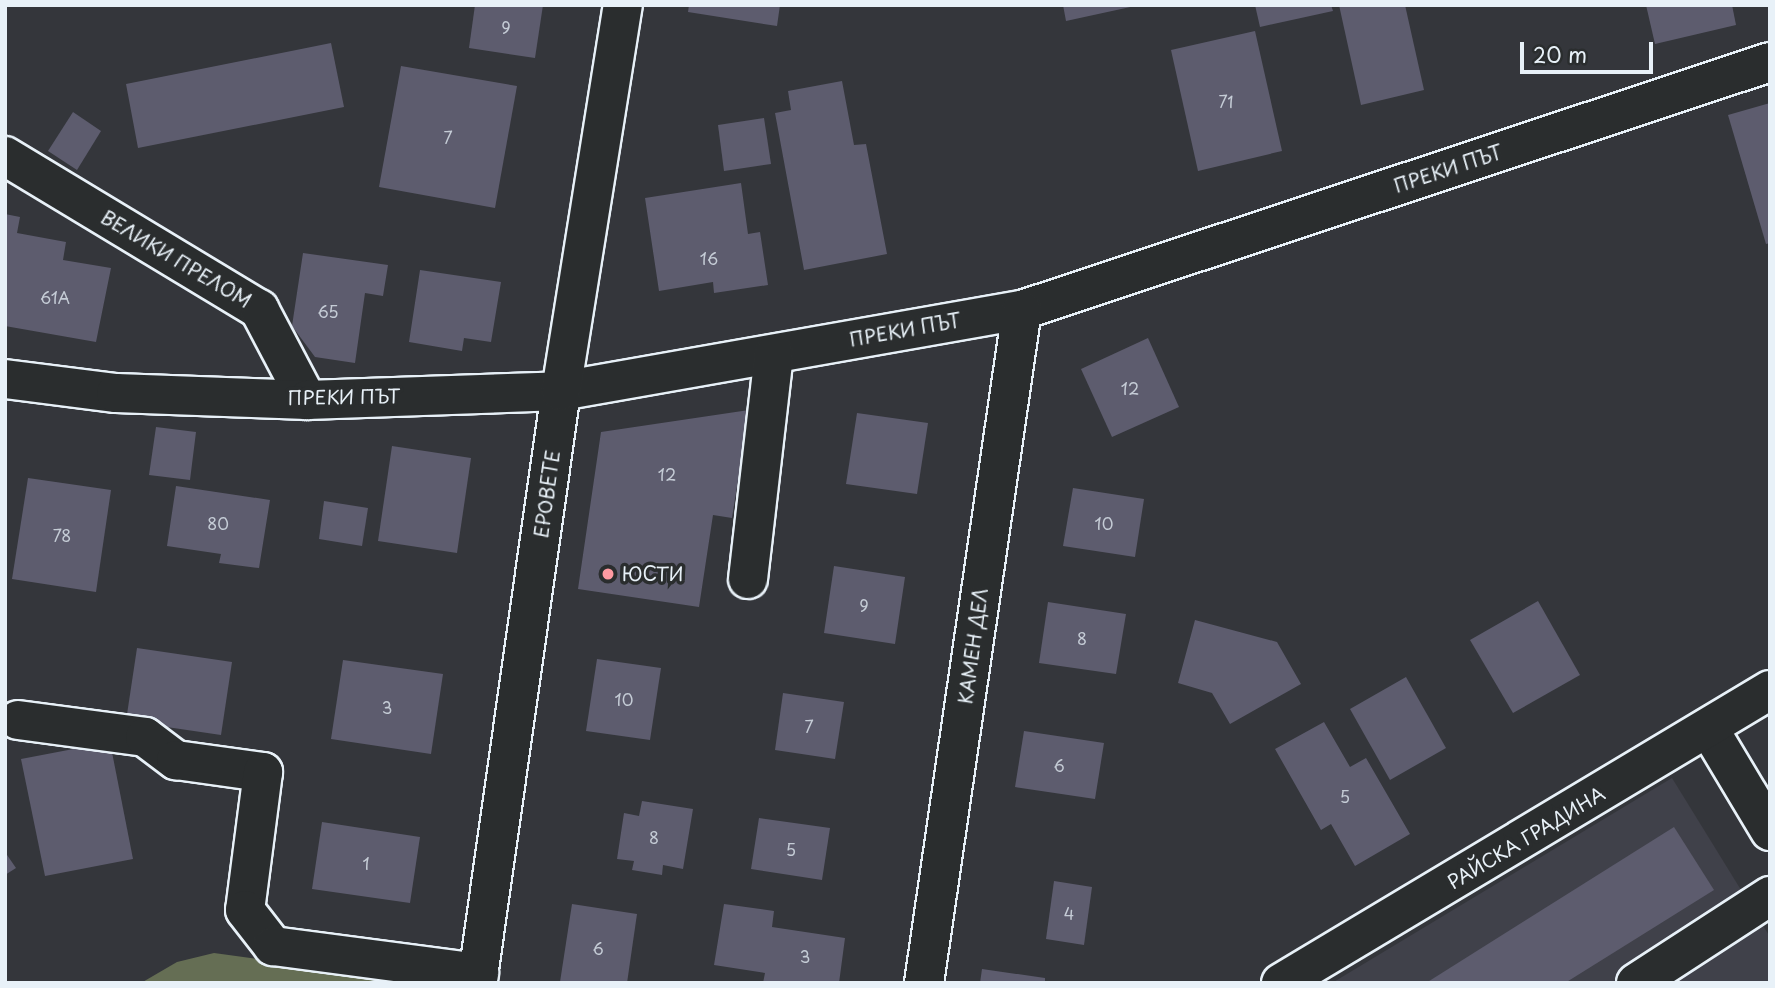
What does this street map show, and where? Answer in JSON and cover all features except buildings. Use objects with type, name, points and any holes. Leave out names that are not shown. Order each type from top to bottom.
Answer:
[{"type":"street","name":"ЕРОВЕТЕ","points":[[478,978],[561,391],[623,5]]},
{"type":"street","name":"ПРЕКИ ПЪТ","points":[[5,379],[116,393],[307,400],[561,391],[1022,310],[1770,62]]},
{"type":"street","name":"ВЕЛИКИ ПРЕЛОМ","points":[[5,156],[259,309],[307,400]]},
{"type":"street","name":"КАМЕН ДЕЛ","points":[[924,983],[1022,310]]},
{"type":"street","points":[[748,579],[774,354]]},
{"type":"street","name":"РАЙСКА ГРАДИНА","points":[[1281,983],[1709,729],[1770,690]]},
{"type":"street","points":[[18,720],[145,737],[176,760],[263,772],[245,910],[273,946],[478,978]]},
{"type":"street","points":[[1709,729],[1770,831]]},
{"type":"street","points":[[1636,983],[1770,896]]},
{"type":"shaded area","points":[[1672,778],[1770,937],[1770,983],[1332,983]]},
{"type":"green space","points":[[214,953],[437,983],[141,983],[177,962]]},
{"type":"place","name":"ЮСТИ","points":[[608,574]]}]
